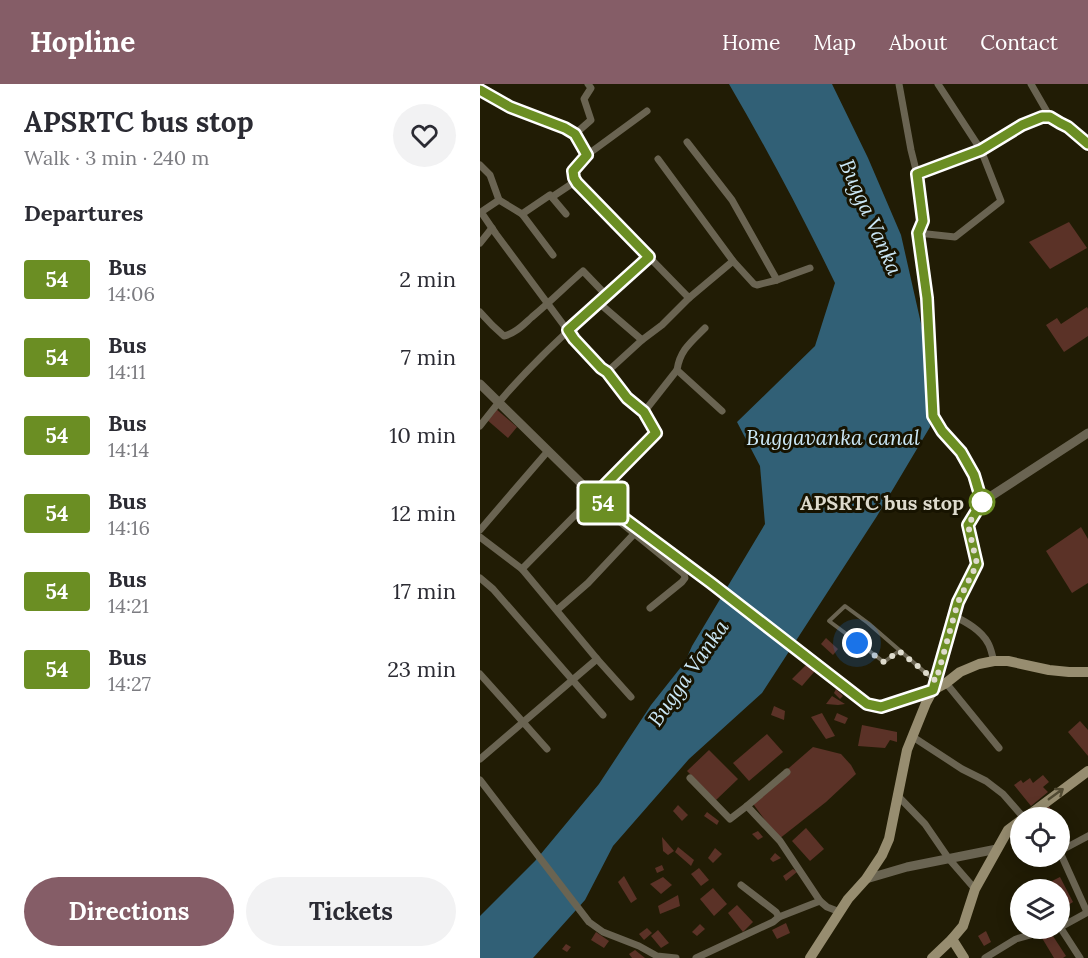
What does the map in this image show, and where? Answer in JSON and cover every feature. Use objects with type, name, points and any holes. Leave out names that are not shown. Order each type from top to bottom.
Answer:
[{"type":"main road","points":[[810,958],[848,899],[866,879],[882,855],[889,839],[908,750],[926,703],[938,685],[960,672],[994,661],[1008,661],[1049,670],[1088,672]]},
{"type":"main road","points":[[1040,807],[1088,771]]},
{"type":"main road","points":[[932,958],[963,926],[975,889],[1010,828]]},
{"type":"main road","points":[[952,939],[964,958]]},
{"type":"street","points":[[575,134],[591,120],[584,99],[591,88],[588,84]]},
{"type":"street","points":[[899,84],[917,174],[923,221],[918,233],[927,298],[933,416],[942,431],[961,452],[974,475],[982,502]]},
{"type":"street","points":[[918,233],[955,237],[1001,201],[981,150],[938,84]]},
{"type":"street","points":[[1031,84],[1050,117]]},
{"type":"street","points":[[480,90],[510,107],[561,126],[575,134],[587,155]]},
{"type":"street","points":[[648,111],[587,155],[573,171],[574,178],[689,298]]},
{"type":"street","points":[[917,174],[981,150],[1034,119],[1042,117],[1050,117],[1068,127],[1088,144]]},
{"type":"street","points":[[687,142],[732,200],[777,280]]},
{"type":"street","points":[[658,159],[733,261],[755,285],[810,268]]},
{"type":"street","points":[[480,165],[490,175],[499,200],[522,214],[553,255]]},
{"type":"street","points":[[522,214],[550,195],[552,197],[570,184],[577,183]]},
{"type":"street","points":[[552,197],[566,214]]},
{"type":"street","points":[[499,200],[481,212],[574,339],[607,372],[627,398],[644,412],[656,433],[522,569]]},
{"type":"street","points":[[480,243],[492,228]]},
{"type":"street","points":[[480,426],[498,401],[568,330],[649,257]]},
{"type":"street","points":[[607,372],[733,261]]},
{"type":"street","points":[[480,312],[504,336],[517,330],[583,271],[607,296]]},
{"type":"street","points":[[599,303],[642,339]]},
{"type":"street","points":[[644,412],[677,370],[681,354],[705,328]]},
{"type":"street","points":[[677,370],[722,411]]},
{"type":"street","points":[[480,384],[593,497],[684,574],[685,578],[682,582],[650,608]]},
{"type":"street","points":[[938,685],[958,602],[977,564],[968,525],[982,502],[1088,434]]},
{"type":"street","points":[[480,530],[548,451]]},
{"type":"street","points":[[593,497],[711,583],[867,704],[881,707],[938,685]]},
{"type":"street","points":[[557,610],[588,583],[634,534]]},
{"type":"street","points":[[480,537],[522,569],[631,697]]},
{"type":"street","points":[[480,578],[493,589],[603,715]]},
{"type":"street","points":[[954,616],[969,624],[982,636],[989,644],[994,661]]},
{"type":"street","points":[[480,759],[597,659]]},
{"type":"street","points":[[480,674],[547,749]]},
{"type":"street","points":[[938,685],[999,748]]},
{"type":"street","points":[[913,737],[962,769],[986,781],[1018,807]]},
{"type":"street","points":[[690,778],[730,819],[787,772]]},
{"type":"street","points":[[480,780],[589,922],[603,932],[639,946],[657,956],[676,958]]},
{"type":"street","points":[[897,795],[925,824],[949,859],[975,889]]},
{"type":"street","points":[[747,806],[780,841],[820,901],[827,907],[840,912]]},
{"type":"street","points":[[1070,845],[1088,836]]},
{"type":"street","points":[[866,879],[907,867],[997,849]]},
{"type":"street","points":[[1067,867],[1088,912],[1070,922]]},
{"type":"street","points":[[741,885],[776,912],[779,917]]},
{"type":"street","points":[[696,958],[773,922],[779,917],[820,901]]},
{"type":"street","points":[[985,958],[1016,939]]},
{"type":"street","points":[[1066,939],[1080,958]]},
{"type":"lane","points":[[899,651],[884,662],[829,621],[845,606],[868,623],[938,685]]},
{"type":"water","name":"Buggavanka canal","points":[[729,84],[832,84],[868,158],[901,235],[927,350],[930,427],[877,516],[762,693],[689,759],[613,846],[585,900],[533,958],[480,958],[480,916],[535,861],[599,784],[651,705],[685,662],[692,646],[765,524],[760,466],[737,422],[815,346],[835,283],[784,182]]},
{"type":"building","points":[[1069,222],[1087,248],[1050,269],[1029,242]]},
{"type":"building","points":[[1087,307],[1088,336],[1064,352],[1046,325],[1057,318],[1061,324]]},
{"type":"building","points":[[495,408],[517,427],[508,438],[486,419]]},
{"type":"building","points":[[1081,527],[1088,539],[1088,583],[1072,593],[1046,551]]},
{"type":"building","points":[[826,638],[838,649],[833,655],[821,644]]},
{"type":"building","points":[[807,664],[815,671],[802,686],[792,679]]},
{"type":"building","points":[[836,689],[843,696],[840,699],[834,693]]},
{"type":"building","points":[[832,696],[845,704],[826,704]]},
{"type":"building","points":[[774,706],[785,711],[784,720],[771,715]]},
{"type":"building","points":[[822,713],[835,736],[826,739],[811,717]]},
{"type":"building","points":[[837,713],[848,718],[845,724],[834,720]]},
{"type":"building","points":[[1080,721],[1088,730],[1088,756],[1068,732]]},
{"type":"building","points":[[862,725],[897,732],[897,742],[890,740],[885,748],[858,746]]},
{"type":"building","points":[[767,734],[783,752],[749,781],[733,763]]},
{"type":"building","points":[[813,747],[841,754],[856,774],[826,802],[779,839],[751,801]]},
{"type":"building","points":[[709,750],[738,779],[716,800],[687,771]]},
{"type":"building","points":[[1043,775],[1049,782],[1043,787],[1048,792],[1031,806],[1014,785],[1030,778],[1033,783]]},
{"type":"building","points":[[678,805],[688,815],[682,821],[673,811]]},
{"type":"building","points":[[707,812],[719,821],[717,825],[704,816]]},
{"type":"building","points":[[806,828],[824,849],[810,861],[792,841]]},
{"type":"building","points":[[758,831],[763,837],[758,840],[752,834]]},
{"type":"building","points":[[662,837],[674,851],[668,855],[663,851]]},
{"type":"building","points":[[678,847],[694,860],[691,866],[675,852]]},
{"type":"building","points":[[715,848],[722,854],[713,863],[708,858]]},
{"type":"building","points":[[775,853],[781,858],[773,862],[770,859]]},
{"type":"building","points":[[662,865],[664,870],[657,873],[655,868]]},
{"type":"building","points":[[699,868],[709,880],[701,886],[691,874]]},
{"type":"building","points":[[793,869],[797,872],[786,881],[783,876]]},
{"type":"building","points":[[624,876],[637,899],[631,903],[618,882]]},
{"type":"building","points":[[663,877],[672,885],[661,894],[650,884]]},
{"type":"building","points":[[713,888],[727,904],[714,916],[700,899]]},
{"type":"building","points":[[678,895],[680,906],[660,914],[658,906]]},
{"type":"building","points":[[737,905],[753,922],[743,932],[728,913]]},
{"type":"building","points":[[786,923],[790,933],[777,939],[772,930]]},
{"type":"building","points":[[700,924],[705,929],[697,936],[692,932]]},
{"type":"building","points":[[647,928],[652,933],[644,940],[639,934]]},
{"type":"building","points":[[658,930],[669,943],[661,948],[651,936]]},
{"type":"building","points":[[986,931],[991,942],[984,946],[978,936]]},
{"type":"building","points":[[596,932],[609,941],[604,948],[591,940]]},
{"type":"building","points":[[1043,939],[1055,939],[1066,956],[1054,958]]},
{"type":"building","points":[[566,944],[571,947],[567,952],[562,949]]},
{"type":"building","points":[[635,950],[645,958],[632,958],[629,954]]},
{"type":"bus line","name":"54","points":[[480,90],[510,107],[561,126],[575,134],[587,155],[573,171],[577,183],[649,257],[568,330],[607,372],[627,398],[644,412],[656,433],[594,496],[867,704],[881,707],[933,690],[958,602],[977,564],[968,525],[982,502],[974,475],[961,452],[942,431],[933,416],[927,298],[918,233],[923,221],[917,174],[981,150],[1022,125],[1042,117],[1050,117],[1068,127],[1088,144]]},
{"type":"place","name":"APSRTC bus stop","points":[[982,502]]},
{"type":"route","points":[[857,643],[884,662],[899,651],[936,681],[958,602],[977,564],[968,525],[982,502]]},
{"type":"water label","name":"Bugga Vanka","points":[[871,217]]},
{"type":"water label","name":"Bugga Vanka","points":[[688,673]]}]
